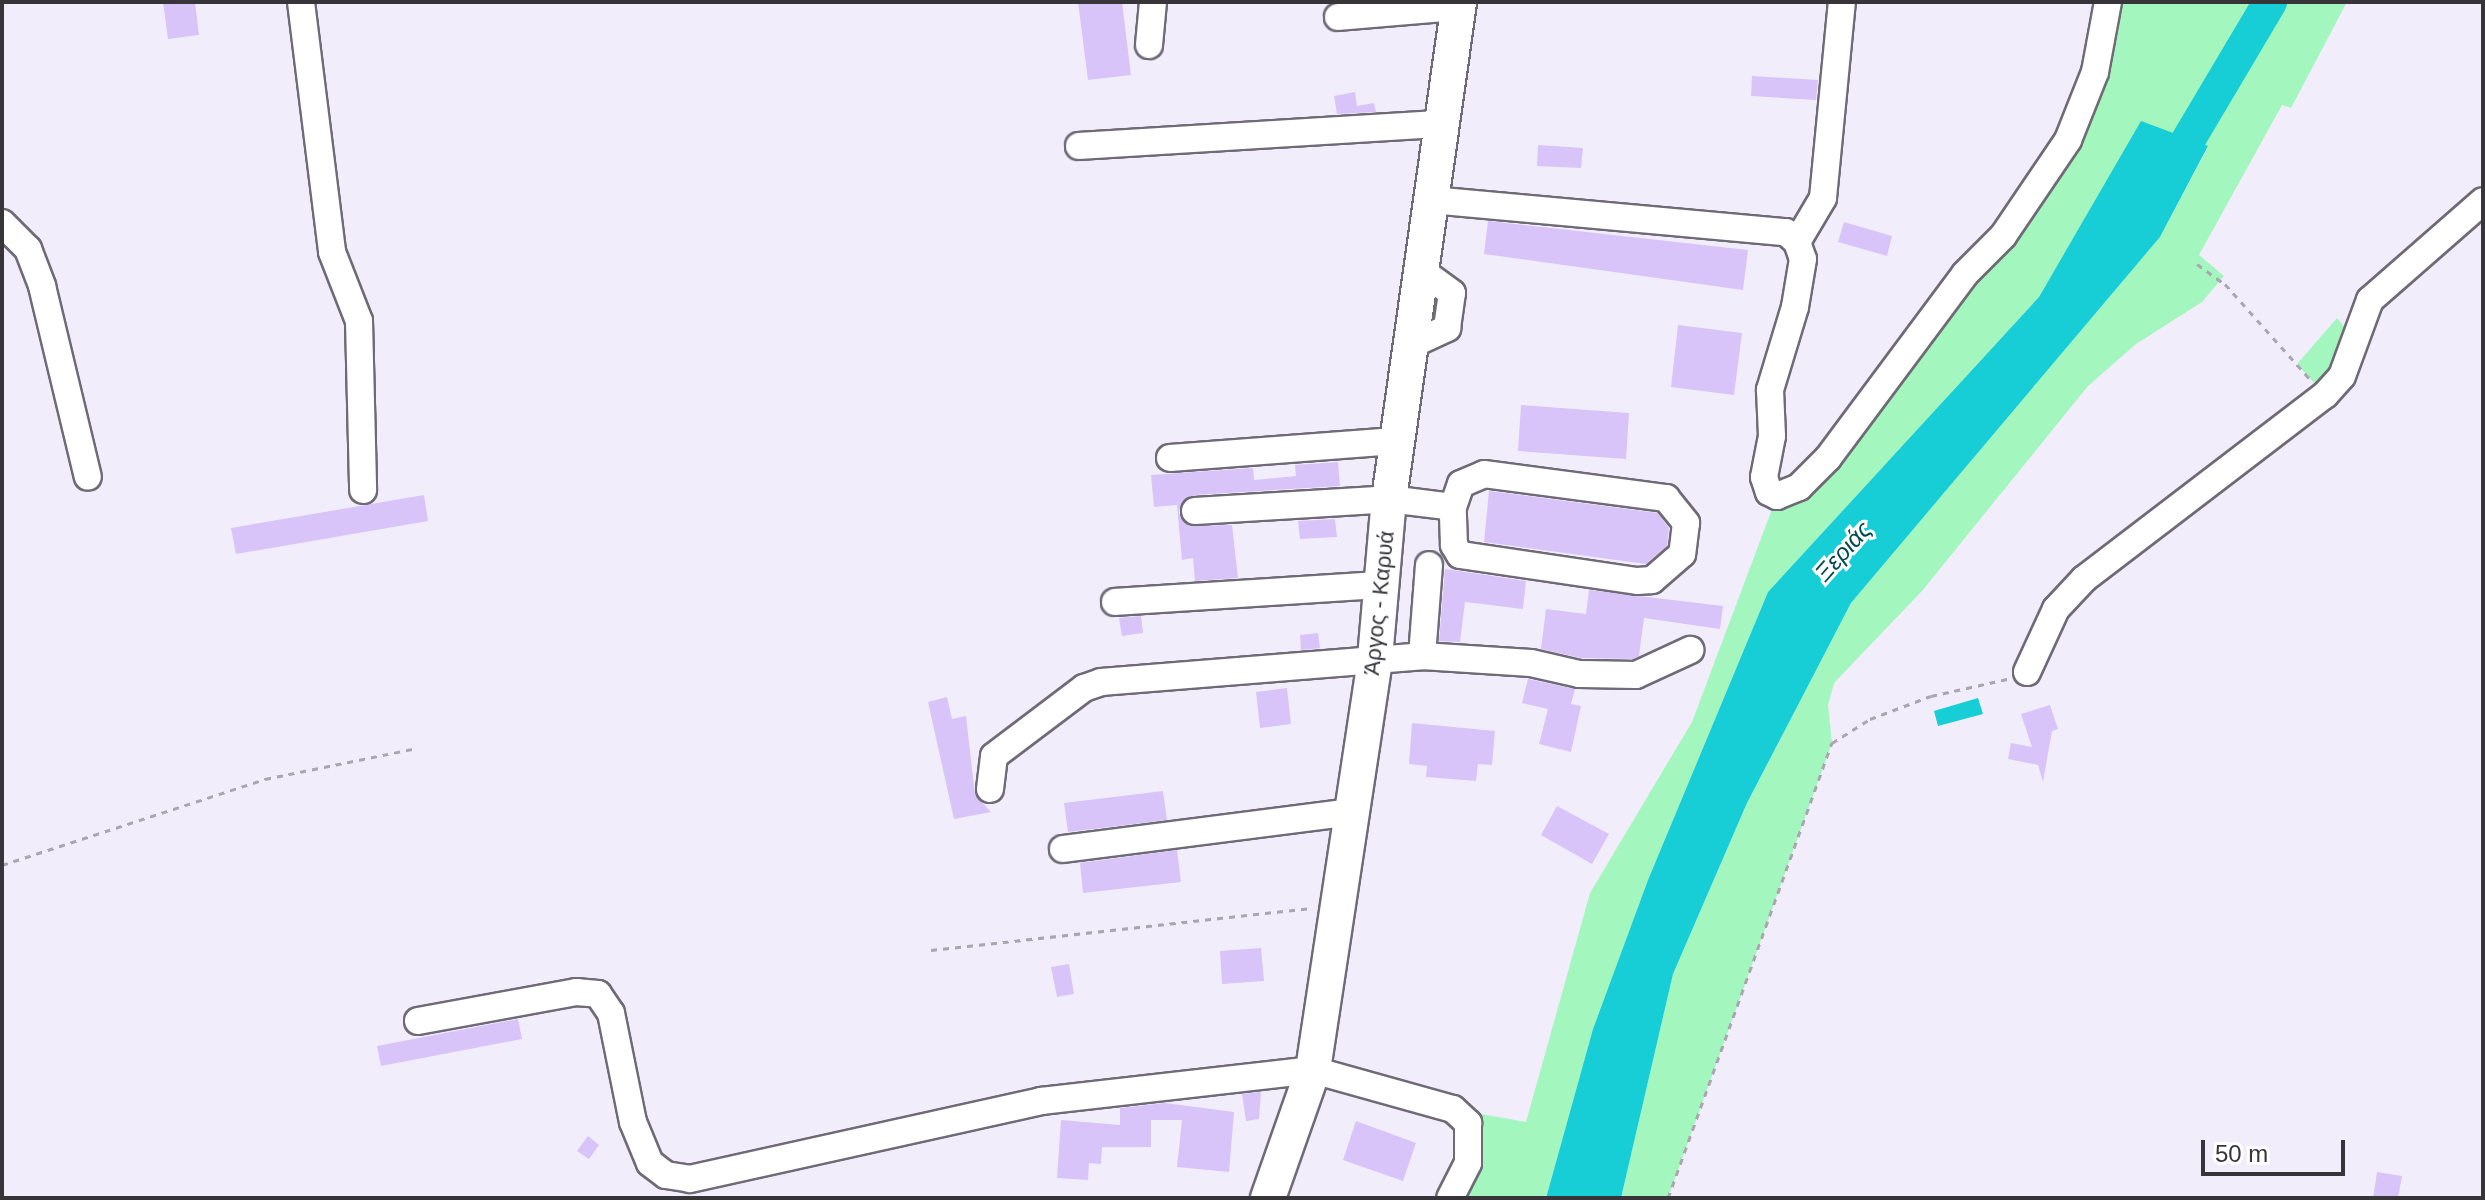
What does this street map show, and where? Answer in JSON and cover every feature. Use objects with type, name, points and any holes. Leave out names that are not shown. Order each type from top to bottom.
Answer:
[{"type":"main road","name":"Άργος - Καρυά","points":[[1268,1198],[1313,1070],[1375,658],[1389,499],[1458,4]]},
{"type":"street","points":[[301,2],[332,252],[359,321],[363,490]]},
{"type":"street","points":[[1149,45],[1153,2]]},
{"type":"street","points":[[1797,242],[1823,198],[1842,2]]},
{"type":"street","points":[[1431,200],[1786,232],[1797,242],[1803,259],[1797,295],[1770,390],[1772,436],[1764,477],[1769,492],[1777,496],[1799,487],[1828,458],[1965,274],[2003,236],[2068,140],[2095,72],[2108,2]]},
{"type":"street","points":[[1347,11],[1458,4]]},
{"type":"street","points":[[1079,146],[1441,124]]},
{"type":"street","points":[[2027,672],[2056,609],[2084,579],[2325,395],[2342,376],[2370,300],[2483,201]]},
{"type":"street","points":[[2,223],[28,249],[42,286],[88,477]]},
{"type":"street","points":[[1170,458],[1398,441]]},
{"type":"street","points":[[1484,474],[1666,498],[1686,523],[1682,554],[1652,580],[1637,581],[1473,559],[1460,555],[1454,545],[1453,507],[1461,484],[1484,474]]},
{"type":"street","points":[[1195,511],[1389,499],[1453,507]]},
{"type":"street","points":[[1422,656],[1429,565]]},
{"type":"street","points":[[1115,602],[1381,585]]},
{"type":"street","points":[[990,789],[994,756],[1089,685],[1422,656],[1531,663],[1607,676],[1663,667],[1690,650]]},
{"type":"street","points":[[1063,849],[1351,812]]},
{"type":"street","points":[[418,1021],[576,992],[598,994],[611,1013],[633,1122],[650,1163],[666,1175],[690,1179],[1041,1101],[1313,1070],[1453,1109],[1468,1123],[1468,1163],[1450,1198]]},
{"type":"path","points":[[2197,264],[2225,284],[2325,395]]},
{"type":"path","points":[[1668,1198],[1832,743],[1870,719],[1931,696],[2027,672]]},
{"type":"path","points":[[2,865],[265,779],[418,748]]},
{"type":"path","points":[[931,950],[1337,904]]},
{"type":"green space","points":[[2114,2],[2347,2],[2291,108],[2282,105],[2199,255],[2224,276],[2202,302],[2136,344],[2088,386],[1922,591],[1834,683],[1828,705],[1832,743],[1668,1198],[1621,1198],[1673,974],[1747,803],[1851,603],[2160,237],[2208,147],[2141,122],[2039,297],[1768,592],[1648,880],[1593,1029],[1546,1198],[1450,1198],[1468,1163],[1453,1109],[1526,1122],[1590,893],[1692,722],[1777,496],[1799,487],[2068,140]]},
{"type":"green space","points":[[2337,318],[2355,339],[2325,395],[2297,364]]},
{"type":"water","points":[[2141,121],[2208,146],[2160,237],[1851,603],[1747,803],[1673,974],[1621,1198],[1546,1198],[1593,1029],[1648,880],[1768,592],[2039,297]]},
{"type":"water","points":[[1978,698],[1983,714],[1938,726],[1934,711]]},
{"type":"building","points":[[163,2],[195,2],[199,35],[168,39]]},
{"type":"building","points":[[1078,2],[1122,2],[1131,75],[1088,80]]},
{"type":"building","points":[[1752,76],[1818,80],[1816,100],[1751,96]]},
{"type":"building","points":[[1355,92],[1357,106],[1374,103],[1376,112],[1337,114],[1334,96]]},
{"type":"building","points":[[1538,145],[1583,148],[1581,168],[1537,166]]},
{"type":"building","points":[[1488,221],[1748,250],[1743,290],[1484,254]]},
{"type":"building","points":[[1844,222],[1892,236],[1887,256],[1838,242]]},
{"type":"building","points":[[1678,325],[1742,333],[1734,395],[1671,387]]},
{"type":"building","points":[[1521,405],[1629,413],[1626,459],[1518,451]]},
{"type":"building","points":[[1338,462],[1340,486],[1194,495],[1181,503],[1179,513],[1189,526],[1232,525],[1238,578],[1195,581],[1193,558],[1182,560],[1177,505],[1154,507],[1151,475],[1253,468],[1254,480],[1296,476],[1295,465]]},
{"type":"building","points":[[1489,491],[1658,513],[1669,528],[1667,546],[1646,564],[1484,542]]},
{"type":"building","points":[[424,495],[428,521],[236,554],[231,528]]},
{"type":"building","points":[[1335,519],[1337,537],[1300,539],[1298,521]]},
{"type":"building","points":[[1445,569],[1526,581],[1523,609],[1465,602],[1460,642],[1439,641]]},
{"type":"building","points":[[1589,590],[1723,606],[1720,629],[1644,618],[1639,656],[1633,659],[1581,658],[1541,649],[1546,609],[1586,614]]},
{"type":"building","points":[[1141,616],[1143,633],[1122,636],[1119,618]]},
{"type":"building","points":[[1318,633],[1320,648],[1301,650],[1300,635]]},
{"type":"building","points":[[1528,679],[1575,689],[1571,704],[1581,706],[1571,752],[1539,744],[1548,709],[1522,703]]},
{"type":"building","points":[[1287,688],[1291,724],[1260,728],[1256,692]]},
{"type":"building","points":[[947,697],[952,719],[966,716],[975,795],[991,812],[954,819],[928,702]]},
{"type":"building","points":[[2050,705],[2058,729],[2052,731],[2043,782],[2038,765],[2008,759],[2011,743],[2032,747],[2021,714]]},
{"type":"building","points":[[1412,723],[1495,731],[1492,765],[1478,764],[1476,781],[1426,777],[1427,766],[1409,764]]},
{"type":"building","points":[[1163,791],[1167,820],[1068,832],[1064,803]]},
{"type":"building","points":[[1557,806],[1609,834],[1592,864],[1541,835]]},
{"type":"building","points":[[1177,850],[1181,882],[1083,893],[1080,863]]},
{"type":"building","points":[[1261,948],[1264,981],[1222,984],[1220,951]]},
{"type":"building","points":[[1069,964],[1074,994],[1057,997],[1051,967]]},
{"type":"building","points":[[518,1019],[522,1039],[381,1066],[377,1046]]},
{"type":"building","points":[[1261,1092],[1259,1119],[1246,1121],[1242,1094]]},
{"type":"building","points":[[1165,1103],[1234,1112],[1229,1172],[1177,1167],[1182,1120],[1151,1120],[1151,1147],[1102,1147],[1101,1164],[1089,1163],[1088,1180],[1057,1178],[1061,1120],[1120,1125],[1120,1108]]},
{"type":"building","points":[[1356,1121],[1416,1143],[1403,1181],[1343,1160]]},
{"type":"building","points":[[588,1136],[599,1145],[589,1159],[577,1151]]},
{"type":"building","points":[[2377,1172],[2402,1176],[2398,1198],[2373,1198]]},
{"type":"waterway","name":"Ξεριάς","points":[[2165,179],[2270,2]]}]
